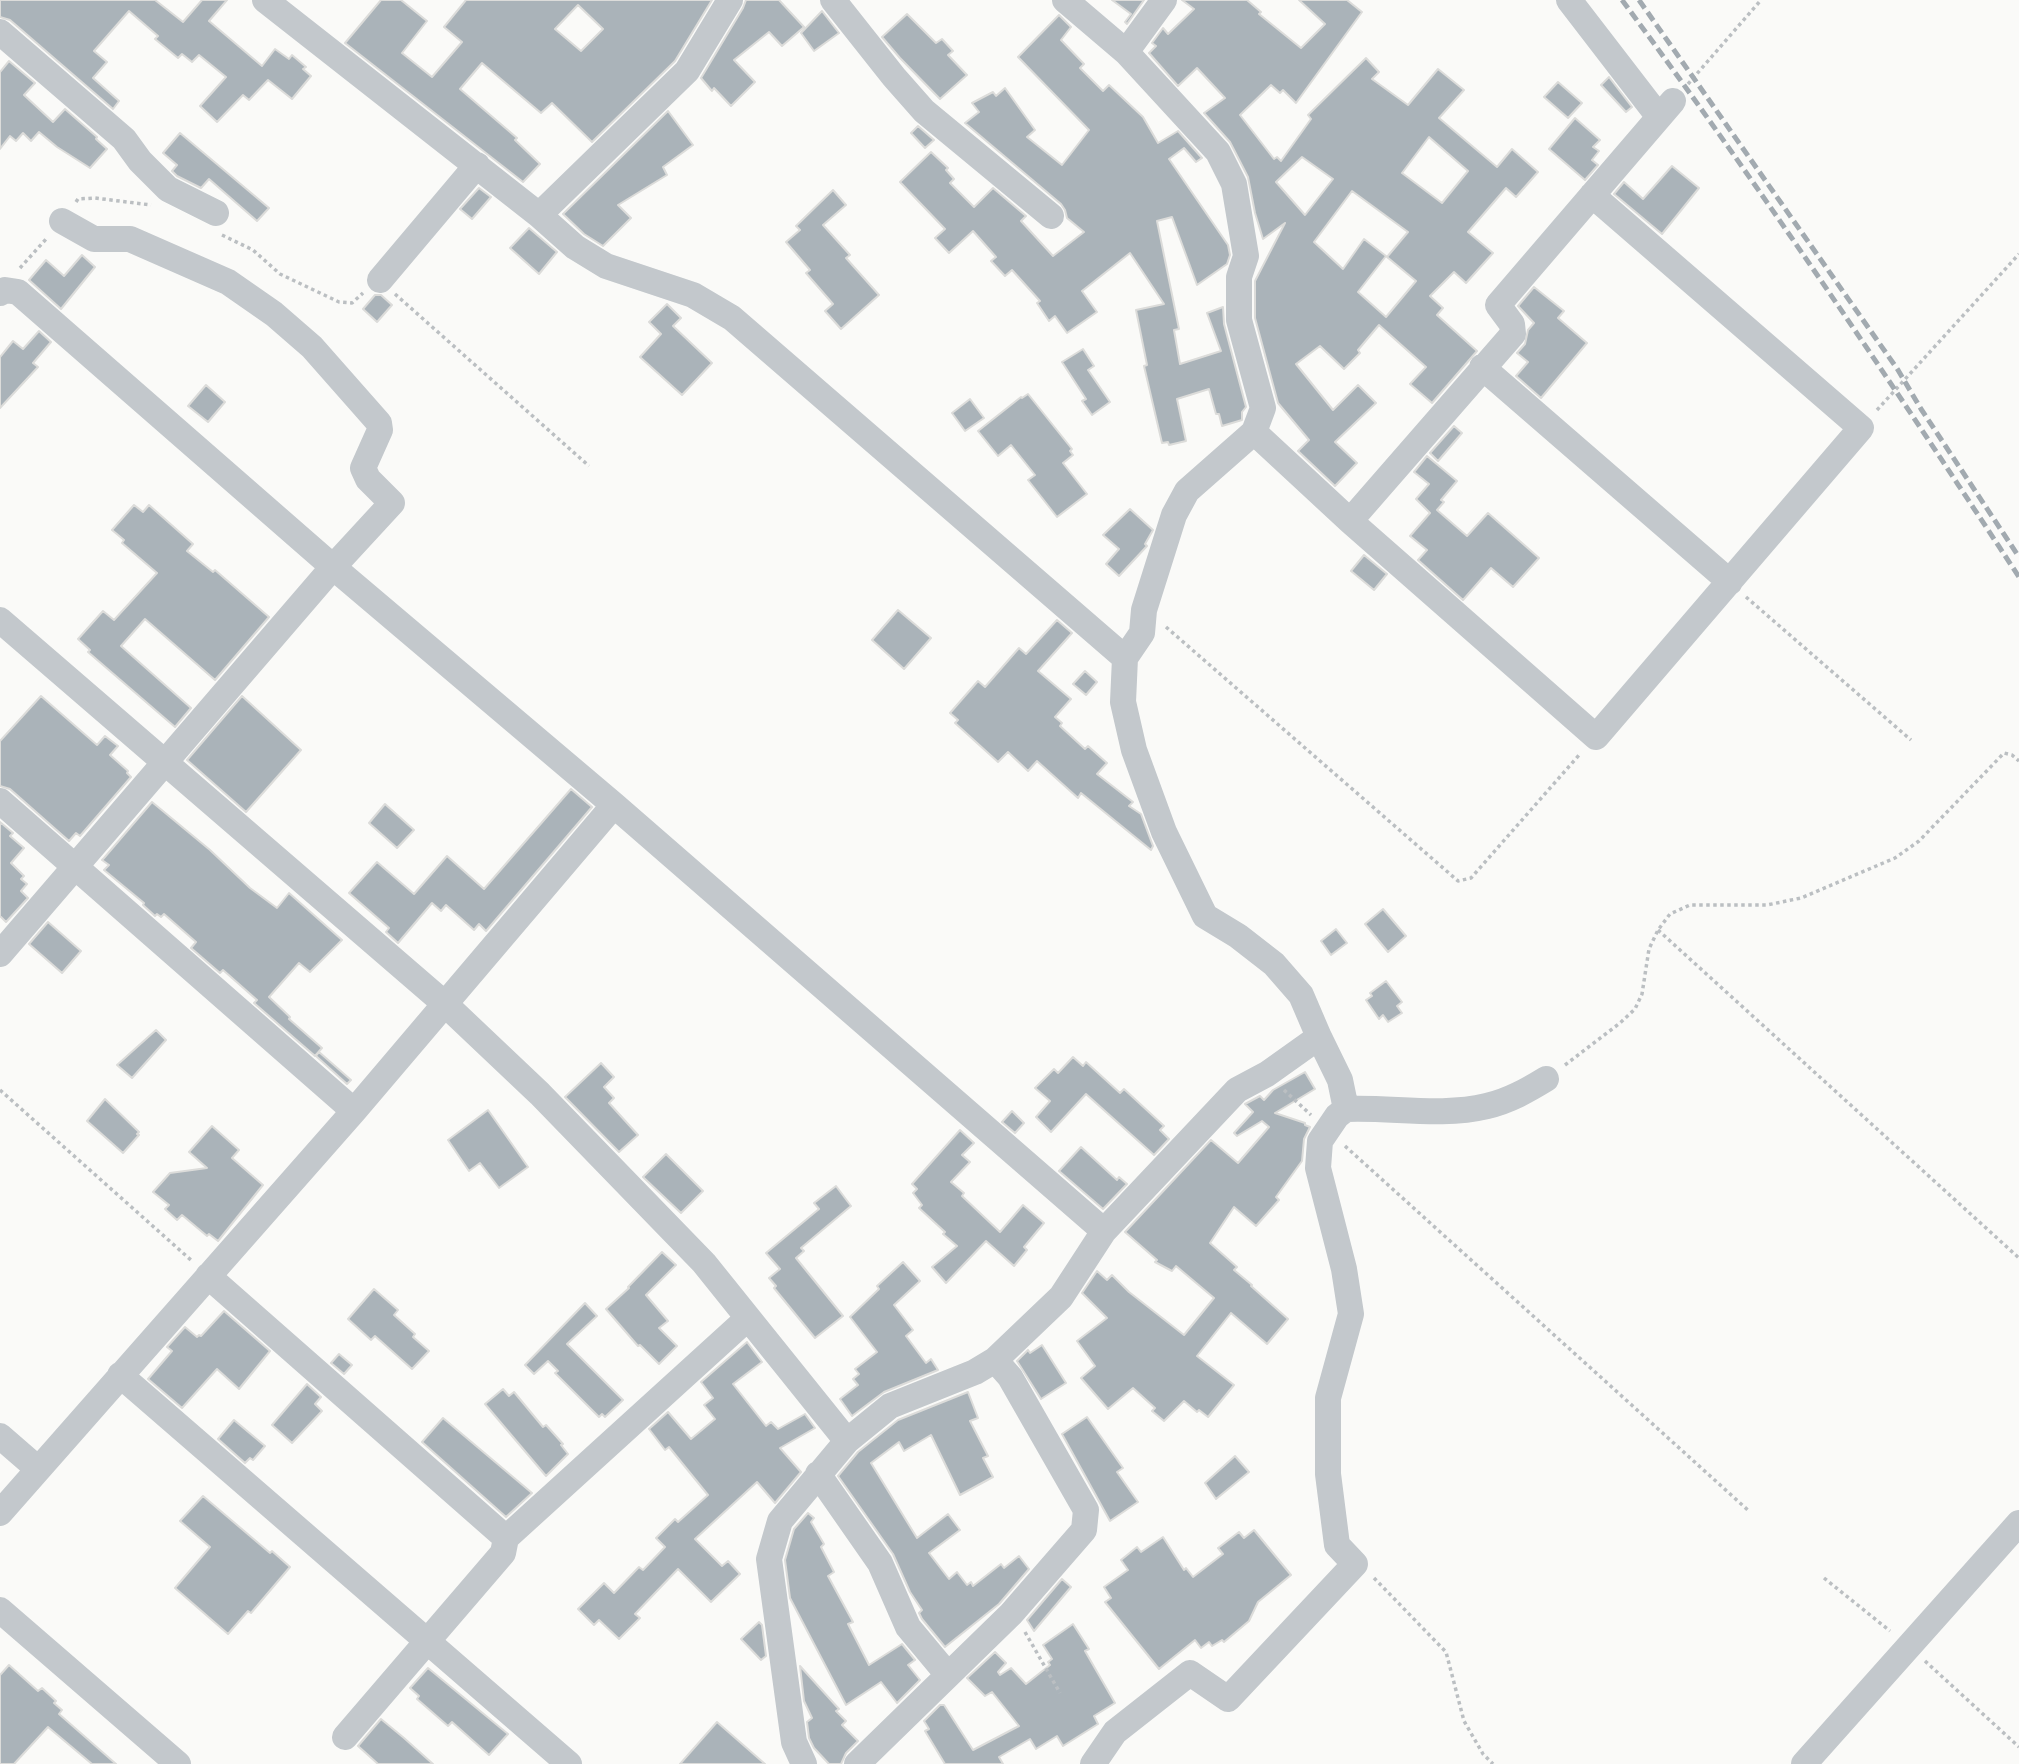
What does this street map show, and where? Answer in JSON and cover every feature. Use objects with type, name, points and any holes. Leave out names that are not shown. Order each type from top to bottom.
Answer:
[{"type":"street","points":[[265,0],[477,165],[575,247],[606,266],[693,295],[732,318],[1125,658]]},
{"type":"street","points":[[539,215],[687,71],[730,0]]},
{"type":"street","points":[[833,0],[924,111],[1051,216]]},
{"type":"street","points":[[1065,0],[1126,52],[1219,152],[1234,184],[1246,256],[1239,277],[1239,320],[1263,408],[1254,432],[1187,491],[1174,514],[1144,610],[1142,633],[1125,658],[1123,702],[1134,750],[1164,832],[1205,916],[1238,936],[1274,964],[1301,995],[1340,1080],[1346,1109]]},
{"type":"street","points":[[1126,52],[1164,0]]},
{"type":"street","points":[[1350,521],[1513,334],[1512,324],[1499,305],[1666,109],[1569,0]]},
{"type":"street","points":[[0,32],[124,139],[168,189],[216,222]]},
{"type":"street","points":[[380,280],[477,165]]},
{"type":"street","points":[[1254,432],[1350,521],[1596,737],[1861,428],[1592,195]]},
{"type":"street","points":[[0,954],[333,567],[392,503],[368,479],[363,468],[380,430],[379,423],[312,348],[274,314],[228,282],[130,239],[94,239],[62,221]]},
{"type":"street","points":[[3,292],[19,292],[333,567],[614,805],[1104,1231]]},
{"type":"street","points":[[1482,368],[1730,582]]},
{"type":"street","points":[[0,621],[445,1004],[540,1094],[704,1263],[847,1441]]},
{"type":"street","points":[[0,802],[354,1111]]},
{"type":"street","points":[[0,1513],[354,1111],[614,805]]},
{"type":"street","points":[[804,1764],[794,1742],[769,1559],[780,1521],[847,1441],[890,1406],[975,1372],[995,1360],[1061,1297],[1104,1231],[1237,1090],[1267,1074],[1319,1037]]},
{"type":"street","points":[[1093,1764],[1115,1732],[1190,1673],[1228,1699],[1355,1564],[1337,1545],[1328,1474],[1328,1398],[1351,1314],[1344,1269],[1318,1168],[1320,1141],[1326,1129],[1346,1109],[1453,1111],[1488,1106],[1520,1094],[1546,1079]]},
{"type":"street","points":[[208,1276],[506,1538]]},
{"type":"street","points":[[345,1737],[503,1553],[506,1538],[748,1318]]},
{"type":"street","points":[[857,1764],[1011,1614],[1084,1530],[1086,1510],[1010,1377],[995,1360]]},
{"type":"street","points":[[120,1375],[569,1764]]},
{"type":"street","points":[[0,1436],[38,1469]]},
{"type":"street","points":[[818,1474],[880,1563],[908,1627],[948,1675]]},
{"type":"street","points":[[1804,1764],[2019,1523]]},
{"type":"street","points":[[0,1610],[178,1764]]},
{"type":"path","points":[[1666,109],[1761,0]]},
{"type":"path","points":[[3,292],[13,276],[78,199],[95,198],[159,206]]},
{"type":"path","points":[[216,222],[280,274],[339,302],[352,303],[374,282],[380,280],[589,466]]},
{"type":"path","points":[[1861,428],[2019,254]]},
{"type":"path","points":[[1730,582],[1911,740]]},
{"type":"path","points":[[1144,610],[1458,881],[1471,878],[1596,737]]},
{"type":"path","points":[[1546,1079],[1635,1009],[1642,994],[1649,949],[1670,914],[1690,905],[1767,905],[1801,898],[1895,858],[1919,841],[2004,753],[2019,761]]},
{"type":"path","points":[[1658,930],[2019,1258]]},
{"type":"path","points":[[1267,1074],[1750,1512]]},
{"type":"path","points":[[0,1090],[208,1276]]},
{"type":"path","points":[[1355,1564],[1370,1574],[1446,1652],[1464,1721],[1483,1754],[1493,1764]]},
{"type":"path","points":[[1824,1578],[1909,1646],[2019,1747]]},
{"type":"path","points":[[1011,1614],[1021,1625],[1060,1693]]},
{"type":"building","points":[[0,0],[155,0],[183,22],[202,0],[227,0],[209,21],[262,66],[275,49],[289,59],[292,55],[306,67],[303,69],[311,76],[292,99],[268,80],[249,100],[243,95],[217,122],[200,106],[226,77],[199,55],[192,62],[182,54],[178,58],[155,39],[158,36],[129,11],[94,51],[107,62],[93,78],[119,101],[113,109],[10,20],[0,17]]},
{"type":"building","points":[[381,0],[401,0],[427,21],[402,53],[432,77],[462,42],[444,27],[466,0],[712,0],[675,61],[592,142],[552,103],[541,113],[482,63],[460,89],[517,138],[515,140],[540,164],[523,182],[345,43]],"holes":[[[578,5],[603,29],[581,51],[555,29]]]},
{"type":"building","points":[[746,0],[779,0],[804,27],[782,46],[769,32],[734,60],[755,82],[731,106],[701,78]]},
{"type":"building","points":[[1112,0],[1144,0],[1127,24],[1125,22],[1131,14]]},
{"type":"building","points":[[1182,0],[1247,0],[1261,12],[1259,14],[1301,48],[1325,24],[1299,0],[1347,0],[1362,12],[1296,103],[1283,90],[1280,93],[1271,85],[1240,115],[1274,159],[1277,157],[1281,161],[1311,119],[1308,115],[1366,58],[1379,72],[1372,79],[1408,105],[1438,69],[1464,90],[1439,118],[1497,167],[1512,149],[1538,172],[1516,197],[1506,188],[1468,232],[1493,253],[1466,283],[1454,272],[1430,296],[1443,308],[1437,315],[1477,351],[1432,403],[1410,384],[1426,367],[1379,325],[1358,350],[1360,353],[1344,369],[1320,346],[1296,364],[1333,410],[1358,385],[1376,403],[1335,442],[1357,463],[1335,486],[1298,451],[1309,440],[1278,403],[1255,318],[1255,281],[1285,223],[1263,239],[1248,177],[1230,142],[1204,113],[1225,98],[1197,68],[1178,86],[1149,53],[1156,46],[1152,43],[1163,28],[1168,34],[1194,9]],"holes":[[[1429,137],[1468,171],[1442,203],[1402,173]],[[1302,157],[1333,179],[1305,215],[1276,182]],[[1352,191],[1408,232],[1387,257],[1416,281],[1386,317],[1358,292],[1386,256],[1364,239],[1343,269],[1314,242]]]},
{"type":"building","points":[[822,11],[839,33],[814,51],[801,33]]},
{"type":"building","points":[[907,14],[936,43],[942,39],[953,51],[948,55],[967,75],[940,99],[882,37]]},
{"type":"building","points":[[1059,15],[1071,27],[1061,40],[1084,64],[1080,68],[1103,91],[1109,85],[1143,117],[1158,143],[1178,131],[1202,158],[1196,162],[1184,148],[1169,159],[1228,245],[1230,255],[1227,264],[1197,285],[1172,217],[1157,221],[1179,329],[1174,330],[1180,364],[1221,351],[1207,313],[1223,307],[1224,324],[1246,407],[1242,412],[1242,420],[1222,426],[1209,389],[1177,399],[1186,441],[1169,445],[1168,442],[1162,443],[1144,366],[1147,365],[1136,310],[1164,304],[1130,253],[1082,291],[1097,312],[1067,333],[1055,316],[1049,321],[1037,303],[1040,301],[1012,270],[1005,276],[991,261],[996,257],[973,231],[949,253],[935,238],[945,229],[900,182],[931,152],[948,168],[946,170],[954,179],[950,183],[974,207],[993,188],[1026,216],[1021,221],[1053,256],[1084,232],[1067,218],[1061,204],[965,123],[979,112],[972,103],[993,92],[996,96],[1005,88],[1035,130],[1027,137],[1062,165],[1089,130],[1018,57]]},
{"type":"building","points":[[9,61],[35,83],[24,95],[53,122],[65,109],[107,149],[90,168],[39,132],[31,141],[23,133],[16,141],[10,136],[0,149],[0,72]]},
{"type":"building","points":[[1609,77],[1632,107],[1626,112],[1601,85]]},
{"type":"building","points":[[1558,82],[1582,103],[1568,118],[1544,97]]},
{"type":"building","points":[[668,111],[693,145],[663,167],[667,175],[618,205],[631,218],[603,246],[584,234],[563,214]]},
{"type":"building","points":[[1575,118],[1600,140],[1593,147],[1599,151],[1592,160],[1598,165],[1585,180],[1549,149]]},
{"type":"building","points":[[918,126],[934,140],[925,148],[911,133]]},
{"type":"building","points":[[180,133],[269,208],[257,221],[209,179],[201,188],[172,171],[177,165],[163,153]]},
{"type":"building","points":[[1672,166],[1699,188],[1662,234],[1614,194],[1624,182],[1643,199]]},
{"type":"building","points":[[479,188],[491,197],[472,219],[460,209]]},
{"type":"building","points":[[833,190],[846,205],[823,225],[850,255],[846,258],[879,295],[841,329],[825,311],[833,304],[806,273],[810,270],[786,242],[800,230],[796,226]]},
{"type":"building","points":[[529,228],[557,252],[539,274],[510,248]]},
{"type":"building","points":[[82,255],[95,267],[61,309],[29,280],[46,260],[64,276]]},
{"type":"building","points":[[1534,287],[1564,311],[1558,318],[1587,343],[1541,398],[1516,376],[1528,362],[1517,353],[1525,344],[1528,330],[1534,323],[1518,306]]},
{"type":"building","points":[[375,295],[381,295],[392,305],[377,322],[363,309]]},
{"type":"building","points":[[667,304],[681,318],[673,326],[712,363],[682,395],[640,357],[661,334],[649,322]]},
{"type":"building","points":[[39,331],[51,342],[33,363],[38,367],[0,408],[0,357],[13,341],[23,349]]},
{"type":"building","points":[[1083,349],[1094,366],[1088,370],[1110,402],[1092,415],[1082,401],[1086,399],[1062,362]]},
{"type":"building","points":[[206,385],[225,402],[208,422],[188,406]]},
{"type":"building","points":[[1028,394],[1072,449],[1070,451],[1073,455],[1063,463],[1087,494],[1057,517],[1028,480],[1035,475],[1011,445],[998,456],[978,431]]},
{"type":"building","points":[[970,399],[984,418],[965,431],[952,413]]},
{"type":"building","points":[[1454,426],[1462,433],[1438,461],[1430,453]]},
{"type":"building","points":[[1427,456],[1457,481],[1441,500],[1444,502],[1437,510],[1467,536],[1488,513],[1539,558],[1513,587],[1491,568],[1463,600],[1418,560],[1427,550],[1410,536],[1430,513],[1416,499],[1429,484],[1414,472]]},
{"type":"building","points":[[134,505],[143,512],[149,505],[193,544],[187,551],[213,572],[215,570],[269,617],[215,680],[145,619],[121,646],[191,708],[175,727],[88,652],[90,650],[78,639],[103,611],[114,620],[157,573],[122,543],[124,540],[112,530]]},
{"type":"building","points":[[1130,509],[1153,530],[1145,544],[1147,546],[1119,576],[1106,564],[1119,549],[1103,535]]},
{"type":"building","points":[[1364,555],[1387,574],[1374,590],[1351,571]]},
{"type":"building","points":[[898,610],[931,638],[904,669],[872,640]]},
{"type":"building","points":[[1057,620],[1072,633],[1038,671],[1071,699],[1055,717],[1062,723],[1060,726],[1085,749],[1088,746],[1107,763],[1097,774],[1133,802],[1129,806],[1141,814],[1153,846],[1151,850],[1081,793],[1078,798],[1037,761],[1028,771],[1008,752],[998,762],[955,723],[958,720],[950,713],[978,681],[985,687],[1019,648],[1026,654]]},
{"type":"building","points":[[1085,671],[1097,682],[1086,695],[1073,684]]},
{"type":"building","points":[[41,696],[97,745],[105,736],[118,746],[110,755],[131,777],[80,836],[76,833],[69,841],[10,789],[0,786],[0,741]]},
{"type":"building","points":[[242,696],[301,750],[246,812],[187,760]]},
{"type":"building","points":[[571,789],[592,807],[486,931],[479,924],[474,930],[446,905],[441,911],[432,903],[398,943],[386,932],[389,928],[349,893],[377,862],[414,894],[447,856],[484,889]]},
{"type":"building","points":[[152,802],[210,850],[250,888],[277,908],[289,893],[342,940],[310,972],[299,963],[269,997],[322,1048],[315,1056],[254,1003],[257,1000],[223,970],[220,973],[191,948],[196,942],[164,914],[161,917],[157,914],[155,916],[144,903],[104,870],[109,865],[102,860]]},
{"type":"building","points":[[385,804],[414,830],[397,848],[369,823]]},
{"type":"building","points":[[0,822],[13,833],[10,836],[24,848],[11,863],[24,876],[21,879],[27,884],[21,891],[28,898],[6,922],[0,916]]},
{"type":"building","points":[[1383,909],[1406,936],[1388,952],[1365,924]]},
{"type":"building","points":[[48,922],[81,951],[62,973],[29,944]]},
{"type":"building","points":[[1336,929],[1347,943],[1331,955],[1321,941]]},
{"type":"building","points":[[1386,981],[1402,1002],[1397,1006],[1402,1013],[1388,1022],[1383,1015],[1379,1019],[1366,1000],[1372,996],[1370,993]]},
{"type":"building","points":[[156,1030],[166,1040],[132,1078],[117,1065]]},
{"type":"building","points":[[319,1052],[351,1080],[347,1084],[316,1056]]},
{"type":"building","points":[[1073,1057],[1083,1066],[1086,1062],[1120,1093],[1124,1089],[1164,1126],[1160,1130],[1169,1139],[1154,1155],[1086,1094],[1051,1132],[1036,1117],[1050,1101],[1035,1088],[1054,1069],[1058,1073]]},
{"type":"building","points":[[601,1063],[614,1077],[604,1087],[614,1098],[609,1103],[638,1135],[619,1152],[565,1097]]},
{"type":"building","points":[[1305,1072],[1315,1089],[1275,1113],[1310,1127],[1304,1139],[1302,1161],[1276,1197],[1279,1200],[1256,1226],[1234,1207],[1210,1243],[1237,1267],[1234,1270],[1288,1319],[1267,1344],[1231,1313],[1197,1356],[1234,1385],[1208,1417],[1184,1401],[1164,1421],[1152,1411],[1155,1408],[1133,1388],[1108,1409],[1081,1378],[1095,1366],[1077,1341],[1107,1318],[1082,1293],[1097,1271],[1107,1280],[1112,1275],[1129,1292],[1184,1335],[1214,1298],[1176,1266],[1172,1271],[1155,1262],[1157,1260],[1125,1232],[1211,1140],[1238,1163],[1269,1127],[1262,1121],[1237,1136],[1234,1133],[1253,1112],[1245,1104],[1260,1096],[1264,1100],[1273,1090]]},
{"type":"building","points":[[105,1099],[139,1132],[123,1153],[87,1121]]},
{"type":"building","points":[[488,1110],[528,1167],[499,1188],[480,1163],[469,1171],[448,1140]]},
{"type":"building","points":[[1012,1111],[1024,1123],[1015,1133],[1002,1122]]},
{"type":"building","points":[[212,1126],[239,1150],[232,1158],[263,1185],[218,1241],[209,1234],[207,1236],[182,1215],[177,1220],[165,1209],[169,1205],[153,1192],[170,1173],[207,1168],[189,1152]]},
{"type":"building","points":[[960,1130],[974,1143],[962,1155],[970,1162],[951,1182],[964,1193],[962,1196],[1000,1232],[1023,1205],[1044,1223],[1024,1247],[1027,1250],[1014,1266],[986,1241],[946,1283],[932,1267],[957,1246],[919,1208],[922,1205],[913,1193],[917,1189],[912,1184]]},
{"type":"building","points":[[1081,1147],[1117,1180],[1119,1177],[1127,1184],[1103,1209],[1059,1171]]},
{"type":"building","points":[[666,1154],[703,1191],[681,1213],[643,1177]]},
{"type":"building","points":[[836,1186],[851,1206],[801,1248],[804,1251],[796,1258],[843,1316],[815,1338],[774,1288],[776,1286],[769,1278],[780,1269],[766,1253],[819,1209],[814,1203]]},
{"type":"building","points":[[662,1252],[676,1265],[646,1295],[668,1321],[659,1328],[677,1346],[659,1364],[638,1346],[606,1309]]},
{"type":"building","points":[[903,1262],[920,1281],[894,1305],[913,1330],[906,1336],[926,1363],[931,1359],[938,1370],[884,1392],[852,1416],[840,1399],[858,1385],[853,1379],[859,1374],[855,1369],[877,1352],[850,1317]]},
{"type":"building","points":[[374,1289],[398,1310],[394,1315],[429,1351],[412,1369],[375,1336],[371,1340],[348,1319]]},
{"type":"building","points":[[585,1303],[597,1316],[567,1344],[623,1400],[605,1417],[602,1414],[599,1417],[555,1373],[558,1371],[548,1361],[534,1374],[525,1365]]},
{"type":"building","points":[[224,1311],[270,1351],[239,1389],[217,1369],[182,1408],[148,1379],[172,1351],[167,1347],[185,1327],[197,1337],[201,1336]]},
{"type":"building","points":[[747,1342],[762,1362],[733,1384],[766,1426],[771,1422],[778,1429],[805,1414],[815,1428],[780,1448],[801,1472],[775,1503],[757,1482],[695,1539],[722,1566],[728,1561],[740,1574],[711,1602],[678,1569],[635,1614],[640,1618],[619,1639],[599,1620],[594,1625],[578,1609],[604,1583],[614,1593],[639,1567],[643,1570],[665,1547],[656,1538],[675,1519],[678,1522],[708,1495],[669,1447],[665,1450],[649,1429],[668,1412],[691,1439],[715,1419],[704,1405],[713,1398],[701,1382]]},
{"type":"building","points":[[1042,1345],[1066,1383],[1041,1399],[1017,1361],[1028,1350],[1030,1353]]},
{"type":"building","points":[[339,1354],[352,1365],[344,1374],[331,1363]]},
{"type":"building","points":[[307,1384],[321,1397],[315,1404],[322,1411],[292,1443],[272,1425]]},
{"type":"building","points":[[503,1389],[509,1396],[514,1392],[543,1427],[546,1425],[563,1444],[561,1445],[568,1454],[546,1476],[485,1404]]},
{"type":"building","points":[[968,1392],[978,1418],[970,1421],[988,1456],[983,1458],[993,1477],[960,1495],[931,1435],[904,1451],[899,1442],[871,1463],[917,1538],[948,1514],[960,1530],[929,1553],[949,1579],[957,1572],[967,1585],[971,1582],[973,1586],[1001,1564],[1004,1568],[1019,1556],[1029,1569],[999,1604],[945,1647],[922,1619],[919,1613],[922,1610],[910,1592],[893,1554],[838,1476],[858,1452],[898,1420]]},
{"type":"building","points":[[1087,1417],[1123,1468],[1117,1472],[1138,1502],[1110,1521],[1062,1434]]},
{"type":"building","points":[[443,1418],[532,1493],[506,1517],[422,1442]]},
{"type":"building","points":[[234,1420],[265,1446],[253,1460],[250,1458],[245,1463],[218,1439]]},
{"type":"building","points":[[1235,1456],[1249,1472],[1216,1499],[1205,1483]]},
{"type":"building","points":[[203,1496],[290,1567],[251,1613],[248,1611],[228,1634],[175,1588],[210,1547],[180,1521]]},
{"type":"building","points":[[808,1513],[814,1518],[811,1522],[824,1544],[821,1547],[834,1572],[828,1576],[853,1622],[848,1624],[869,1665],[902,1644],[915,1660],[908,1665],[920,1680],[897,1703],[881,1682],[846,1705],[790,1598],[785,1560],[794,1529]]},
{"type":"building","points":[[1254,1530],[1291,1575],[1258,1602],[1249,1621],[1224,1642],[1222,1640],[1212,1646],[1209,1642],[1201,1648],[1195,1640],[1159,1669],[1105,1602],[1111,1598],[1104,1587],[1128,1570],[1121,1560],[1137,1547],[1141,1552],[1163,1537],[1184,1570],[1186,1568],[1193,1577],[1223,1554],[1218,1548],[1239,1532],[1244,1538]]},
{"type":"building","points":[[1062,1579],[1071,1587],[1034,1631],[1027,1620]]},
{"type":"building","points":[[759,1622],[762,1625],[766,1656],[761,1660],[741,1639]]},
{"type":"building","points":[[1073,1624],[1089,1649],[1085,1651],[1115,1703],[1094,1716],[1098,1724],[1063,1746],[1057,1736],[1036,1749],[1030,1739],[999,1757],[1003,1764],[945,1764],[925,1731],[929,1729],[924,1721],[940,1705],[944,1705],[973,1750],[1019,1726],[992,1692],[985,1696],[967,1678],[995,1652],[1006,1663],[998,1672],[1000,1675],[1011,1668],[1026,1684],[1050,1665],[1048,1662],[1052,1659],[1043,1645]]},
{"type":"building","points":[[9,1665],[38,1691],[42,1688],[62,1710],[59,1714],[116,1764],[92,1764],[48,1727],[14,1764],[0,1764],[0,1675]]},
{"type":"building","points":[[800,1666],[839,1709],[836,1711],[846,1721],[842,1725],[858,1741],[846,1753],[841,1764],[829,1764],[814,1748],[809,1738],[807,1722],[812,1718],[804,1701]]},
{"type":"building","points":[[428,1668],[508,1734],[489,1755],[452,1722],[448,1726],[417,1699],[419,1696],[410,1688]]},
{"type":"building","points":[[381,1719],[433,1764],[378,1764],[358,1746]]},
{"type":"building","points":[[717,1722],[765,1764],[680,1764]]},
{"type":"railway","points":[[1622,0],[1825,286],[2019,577]]},
{"type":"railway","points":[[1639,0],[1898,370],[2019,557]]}]
